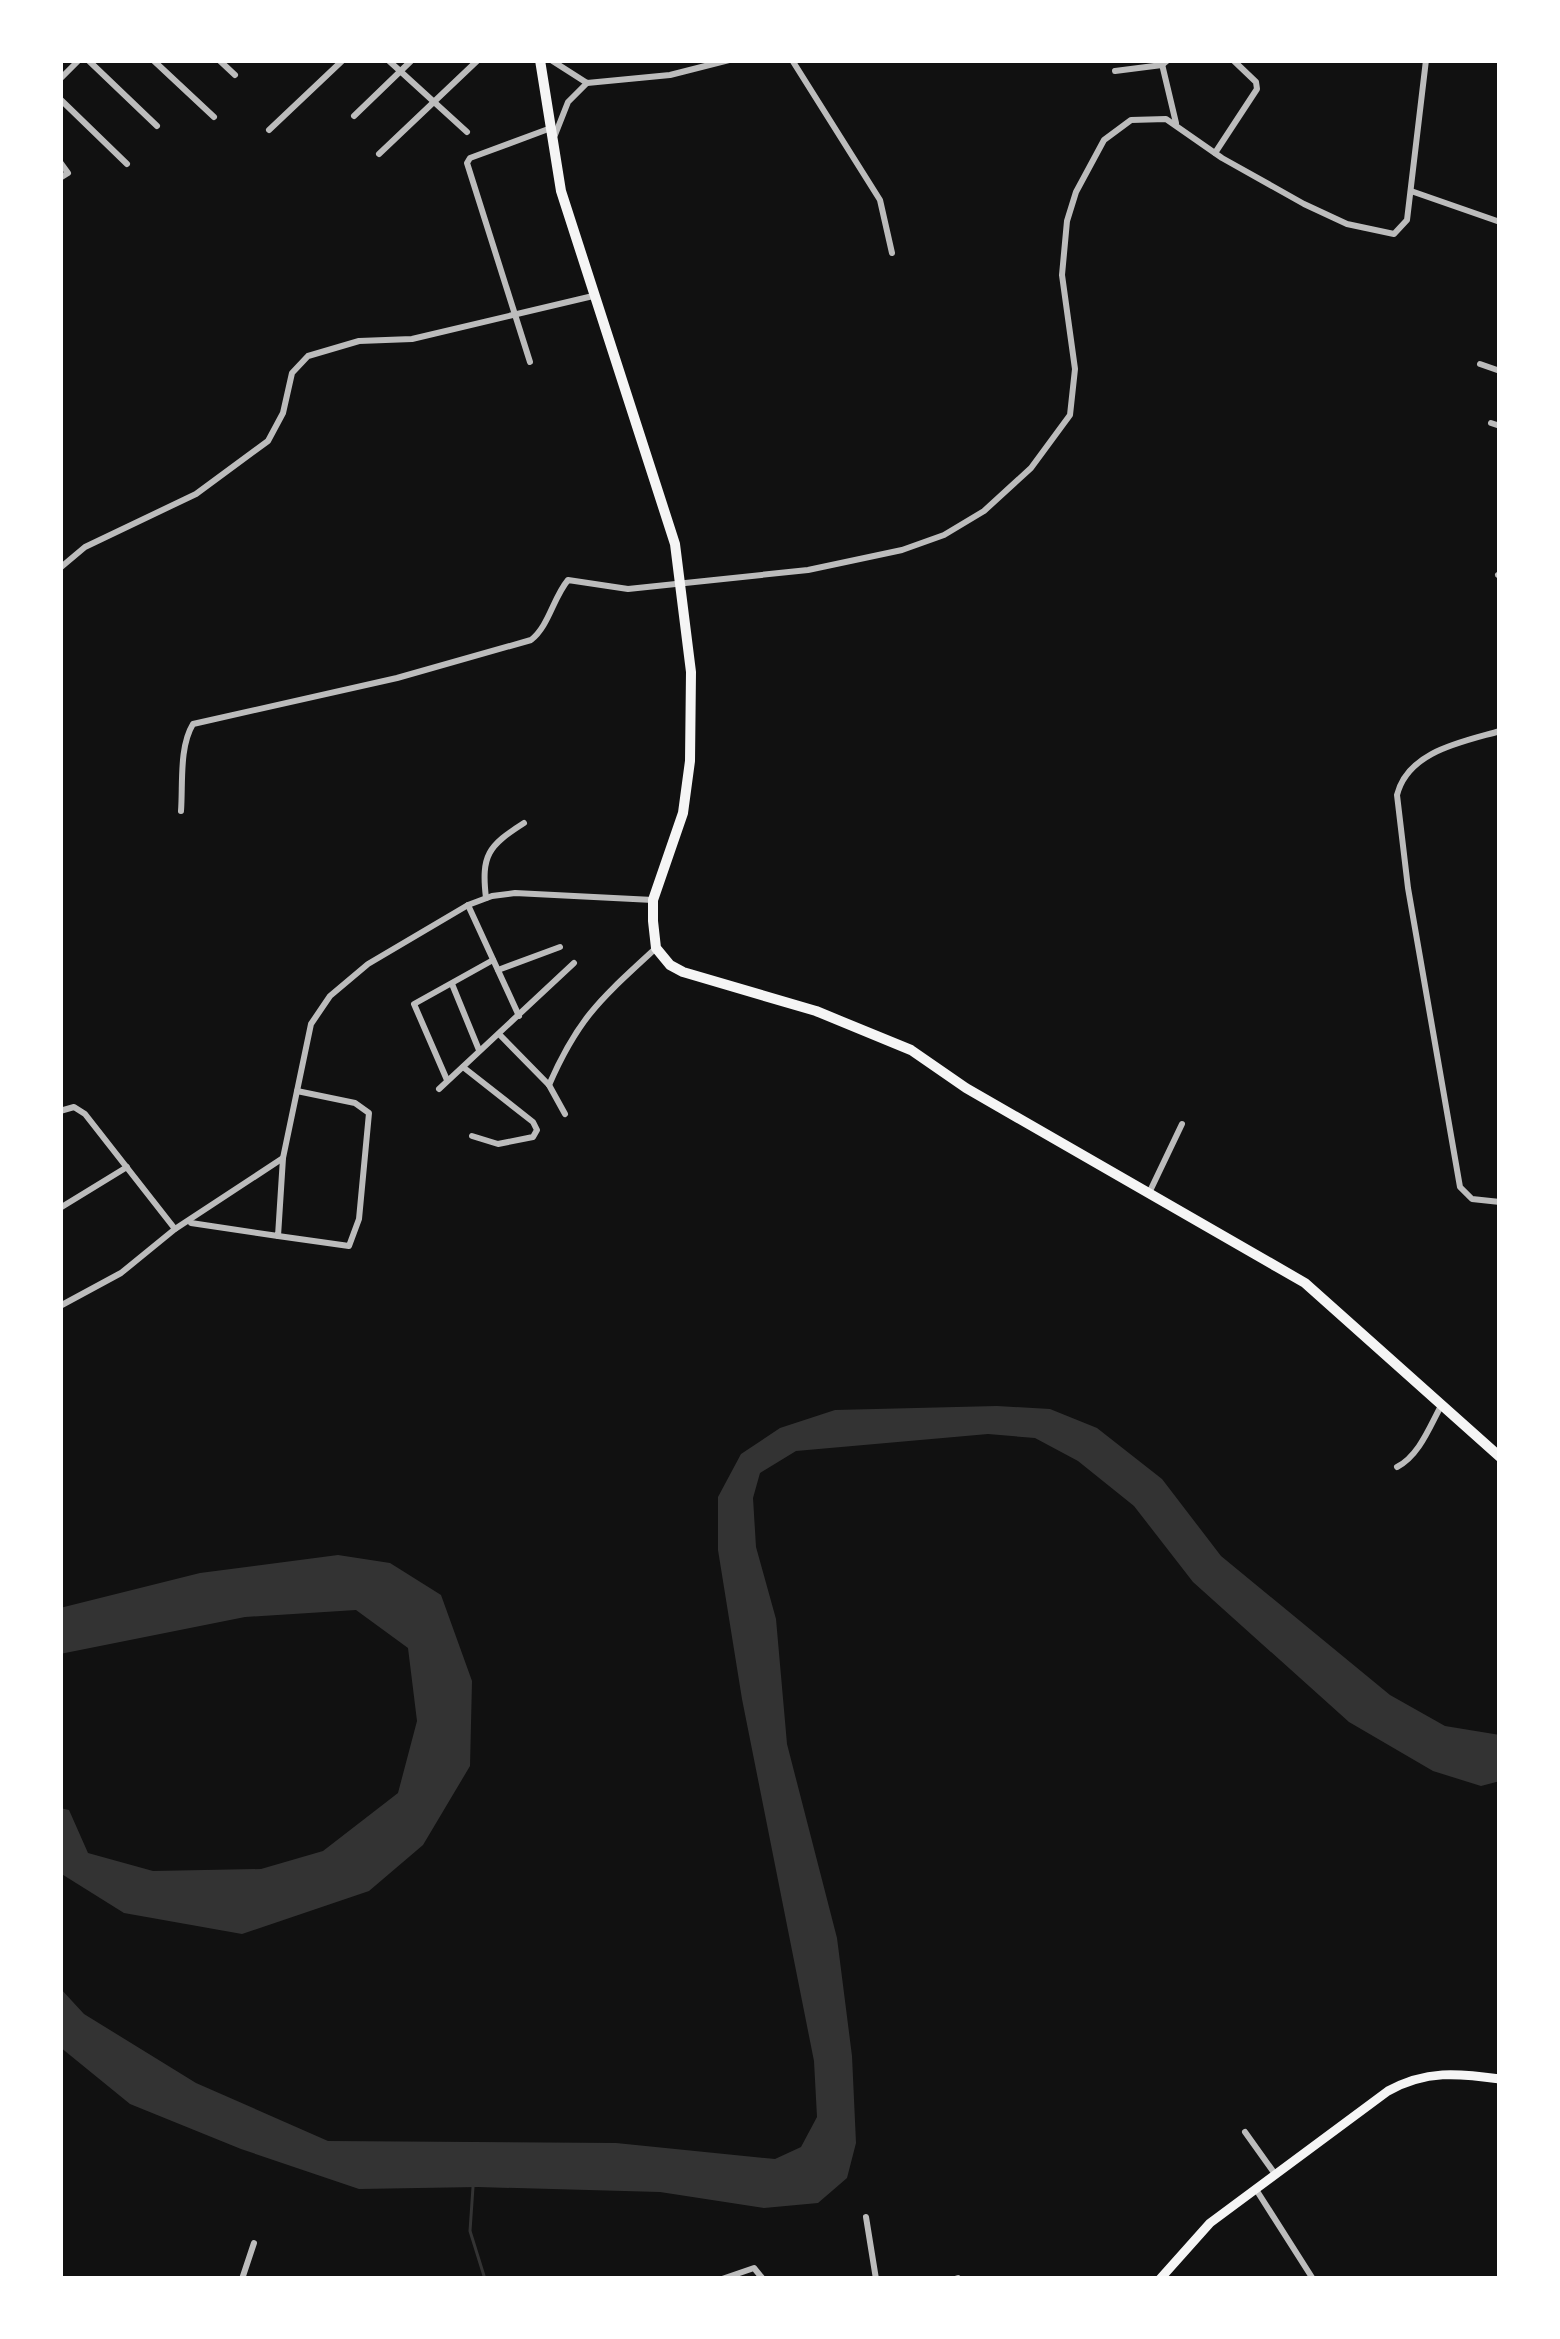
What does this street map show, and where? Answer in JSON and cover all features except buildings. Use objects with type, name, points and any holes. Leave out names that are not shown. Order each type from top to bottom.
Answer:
[{"type":"highway","points":[[540,60],[561,191],[670,521],[680,586],[691,672],[690,760],[683,813],[653,901],[656,948],[683,972],[816,1010],[911,1050],[966,1088],[1306,1283],[1500,1457]]},
{"type":"main road","points":[[1160,2279],[1200,2232],[1405,2081],[1434,2073],[1500,2079]]},
{"type":"street","points":[[60,79],[84,60],[158,126]]},
{"type":"street","points":[[153,60],[214,117]]},
{"type":"street","points":[[219,60],[235,75]]},
{"type":"street","points":[[269,130],[343,60]]},
{"type":"street","points":[[388,60],[466,132]]},
{"type":"street","points":[[354,116],[412,60]]},
{"type":"street","points":[[379,154],[478,60]]},
{"type":"street","points":[[551,60],[587,83],[670,75],[729,60]]},
{"type":"street","points":[[792,60],[880,200],[892,253]]},
{"type":"street","points":[[1215,153],[1257,88],[1233,60]]},
{"type":"street","points":[[181,811],[188,733],[193,724],[398,678],[531,640],[568,580],[628,589],[680,586],[808,570],[902,550],[944,535],[1009,491],[1064,425],[1076,369],[1062,275],[1063,246],[1076,192],[1104,140],[1131,120],[1157,116],[1325,214],[1388,235],[1404,225],[1426,60]]},
{"type":"street","points":[[1115,71],[1164,62],[1176,123]]},
{"type":"street","points":[[552,143],[568,102],[587,83]]},
{"type":"street","points":[[60,99],[127,164]]},
{"type":"street","points":[[530,362],[467,160],[551,128]]},
{"type":"street","points":[[60,162],[68,173],[60,178]]},
{"type":"street","points":[[1411,191],[1500,222]]},
{"type":"street","points":[[60,568],[85,547],[196,494],[268,441],[283,413],[292,373],[308,356],[359,341],[412,339],[592,296]]},
{"type":"street","points":[[1480,364],[1500,371]]},
{"type":"street","points":[[1500,731],[1416,763],[1401,781],[1397,795],[1408,888],[1460,1187],[1472,1199],[1500,1202]]},
{"type":"street","points":[[486,898],[485,858],[501,838],[524,823]]},
{"type":"street","points":[[278,1236],[283,1158],[311,1024],[329,996],[368,964],[486,898],[515,893],[653,901]]},
{"type":"street","points":[[468,904],[519,1017]]},
{"type":"street","points":[[498,970],[560,947]]},
{"type":"street","points":[[549,1085],[570,1036],[593,1006],[656,948]]},
{"type":"street","points":[[446,1080],[413,1006],[493,959]]},
{"type":"street","points":[[439,1089],[574,963]]},
{"type":"street","points":[[452,984],[479,1050]]},
{"type":"street","points":[[499,1034],[549,1085],[565,1114]]},
{"type":"street","points":[[463,1067],[537,1130],[533,1137],[498,1144],[472,1136]]},
{"type":"street","points":[[188,1222],[347,1246],[358,1219],[369,1113],[355,1103],[297,1091]]},
{"type":"street","points":[[60,1111],[74,1107],[85,1114],[175,1229]]},
{"type":"street","points":[[1148,1195],[1182,1124]]},
{"type":"street","points":[[60,1306],[121,1274],[175,1229],[283,1158]]},
{"type":"street","points":[[60,1208],[127,1167]]},
{"type":"street","points":[[1397,1467],[1407,1462],[1442,1406]]},
{"type":"street","points":[[1246,2132],[1277,2176]]},
{"type":"street","points":[[1257,2192],[1313,2279]]},
{"type":"street","points":[[866,2217],[876,2279]]},
{"type":"street","points":[[242,2279],[254,2243]]},
{"type":"street","points":[[722,2279],[754,2268],[764,2279]]},
{"type":"shaded area","points":[[1050,1409],[1097,1428],[1162,1479],[1221,1556],[1390,1695],[1445,1726],[1500,1735],[1500,1781],[1481,1786],[1433,1771],[1349,1722],[1193,1582],[1134,1506],[1078,1461],[1035,1438],[988,1434],[796,1451],[760,1473],[753,1498],[756,1547],[776,1619],[787,1744],[837,1938],[852,2056],[856,2143],[847,2178],[818,2203],[764,2208],[660,2192],[359,2189],[130,2104],[60,2047],[60,1988],[84,2014],[196,2083],[328,2141],[616,2143],[775,2159],[801,2147],[817,2117],[814,2061],[742,1699],[718,1550],[718,1497],[741,1454],[780,1428],[835,1410]]},
{"type":"shaded area","points":[[338,1555],[390,1563],[441,1595],[472,1681],[470,1766],[423,1845],[369,1891],[242,1934],[124,1913],[60,1873],[60,1808],[69,1810],[88,1853],[153,1871],[261,1869],[323,1851],[398,1793],[417,1721],[408,1648],[356,1610],[245,1617],[60,1654],[60,1608],[200,1573]]},
{"type":"waterway","points":[[473,2187],[470,2231],[485,2279]]}]
